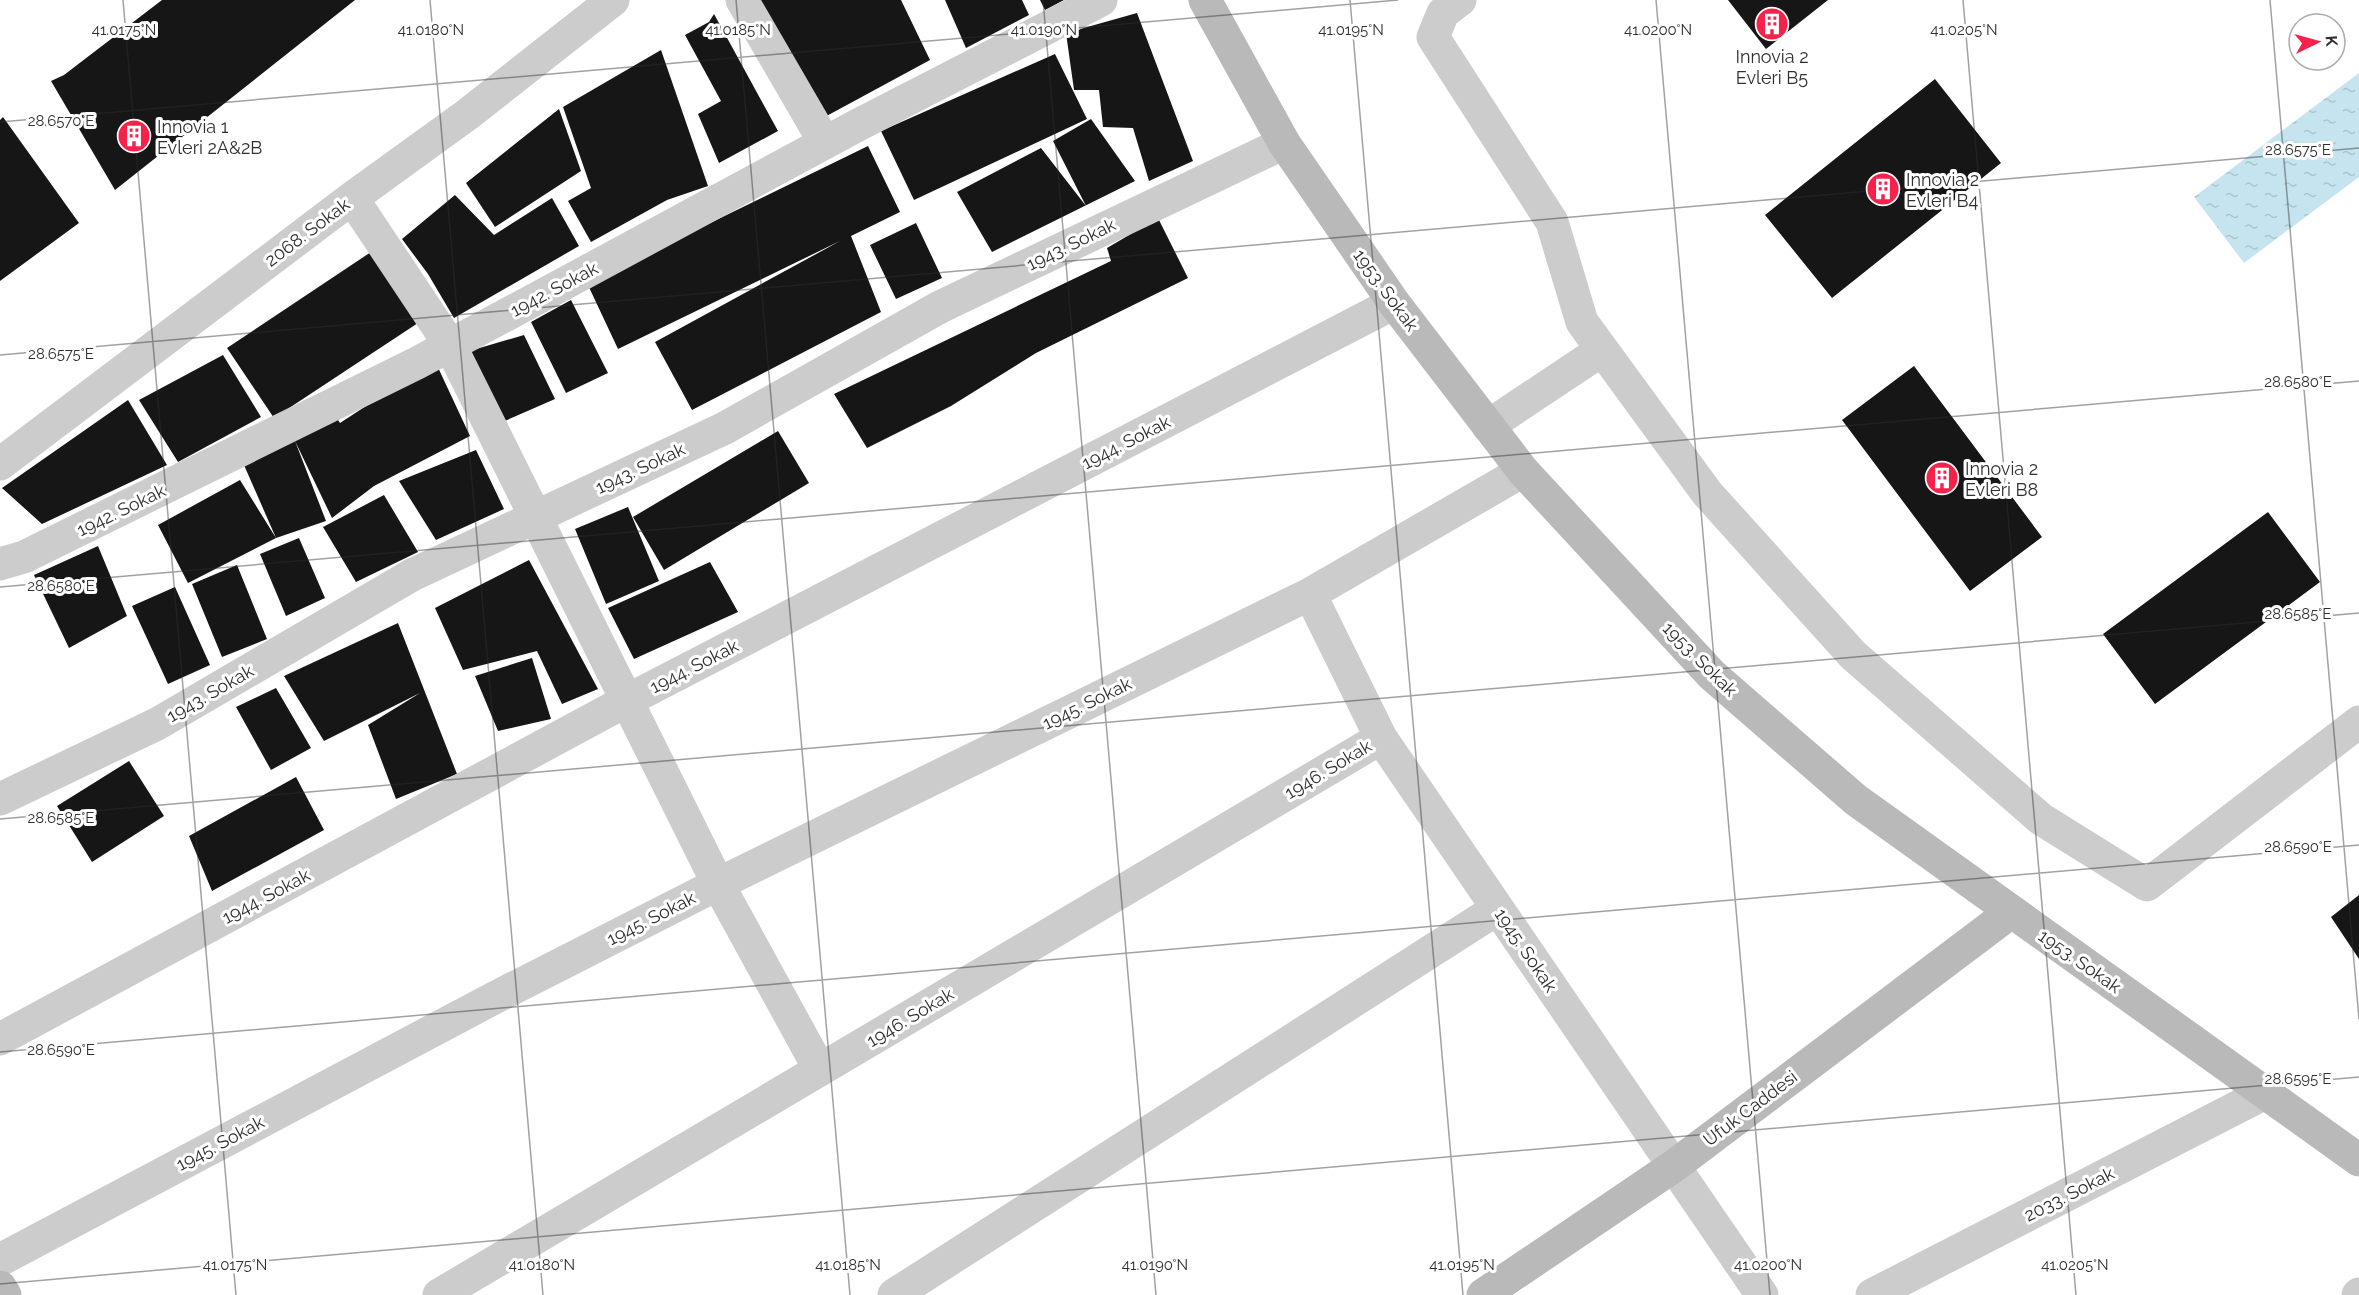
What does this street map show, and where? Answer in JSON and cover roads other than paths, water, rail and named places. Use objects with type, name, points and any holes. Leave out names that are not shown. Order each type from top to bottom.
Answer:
[{"type":"main road","name":"1953. Sokak","points":[[1205,0],[1284,143],[1394,303],[1523,471],[1712,675],[1856,800],[2359,1160]]},
{"type":"main road","name":"Ufuk Caddesi","points":[[1483,1295],[1674,1166],[2011,912]]},
{"type":"main road","points":[[0,1287],[5,1295]]},
{"type":"street","name":"2068. Sokak","points":[[0,464],[352,198],[468,114],[613,0]]},
{"type":"street","points":[[742,0],[825,142]]},
{"type":"street","name":"1942. Sokak","points":[[0,564],[24,557],[450,345],[825,142],[1101,0]]},
{"type":"street","points":[[1460,0],[1443,13],[1433,37],[1552,222],[1582,322],[1707,493],[1853,655],[2041,819],[2147,885],[2359,722]]},
{"type":"street","name":"1943. Sokak","points":[[0,799],[157,724],[412,574],[725,428],[940,307],[1284,143]]},
{"type":"street","points":[[352,198],[450,345],[718,884],[820,1070]]},
{"type":"street","name":"1944. Sokak","points":[[0,1039],[626,701],[1394,303]]},
{"type":"street","points":[[1488,426],[1602,350]]},
{"type":"street","name":"1945. Sokak","points":[[0,1260],[485,1002],[718,884],[1310,594],[1523,471]]},
{"type":"street","name":"1945. Sokak","points":[[1310,594],[1381,738],[1762,1295]]},
{"type":"street","name":"1946. Sokak","points":[[439,1295],[1381,738]]},
{"type":"street","points":[[894,1295],[1497,909]]},
{"type":"street","name":"2033. Sokak","points":[[1872,1295],[2265,1093]]},
{"type":"water","points":[[2359,73],[2359,177],[2244,263],[2194,197]]},
{"type":"place","name":"Innovia 2 Evleri B5","points":[[1772,24]]},
{"type":"place","name":"Innovia 1 Evleri 2A&2B","points":[[134,136]]},
{"type":"place","name":"Innovia 2 Evleri B4","points":[[1883,189]]},
{"type":"place","name":"Innovia 2 Evleri B8","points":[[1942,478]]}]
